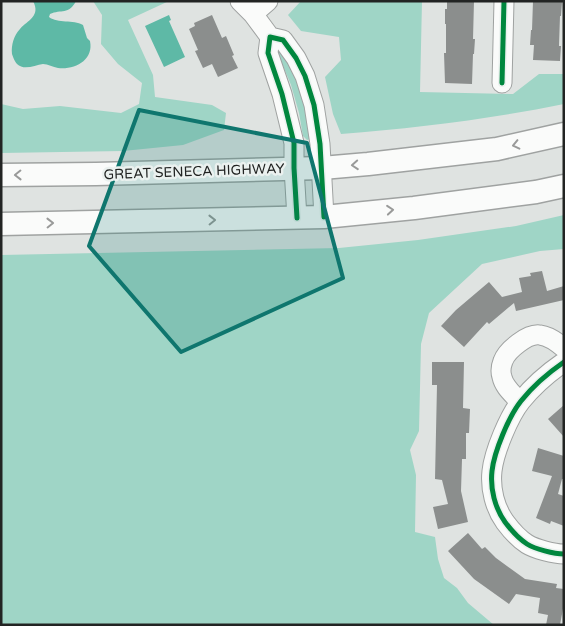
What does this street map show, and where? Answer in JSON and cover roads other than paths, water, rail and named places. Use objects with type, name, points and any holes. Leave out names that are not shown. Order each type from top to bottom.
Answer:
[{"type":"main road","name":"GREAT SENECA HIGHWAY","points":[[1,175],[322,168],[496,149],[564,134]]},
{"type":"main road","points":[[1,224],[324,217],[414,208],[536,192],[564,186]]},
{"type":"street","points":[[268,1],[247,8],[270,37],[283,40],[296,58],[305,76],[314,105],[320,144],[324,217]]},
{"type":"street","points":[[502,83],[504,1]]},
{"type":"street","points":[[270,37],[268,53],[282,94],[294,144],[297,218]]},
{"type":"street","points":[[520,402],[506,387],[502,378],[501,369],[504,358],[521,341],[529,336],[539,334],[550,338],[564,348]]},
{"type":"street","points":[[564,362],[550,371],[520,402],[506,425],[492,471],[493,494],[500,514],[510,530],[527,544],[555,554],[564,554]]}]
